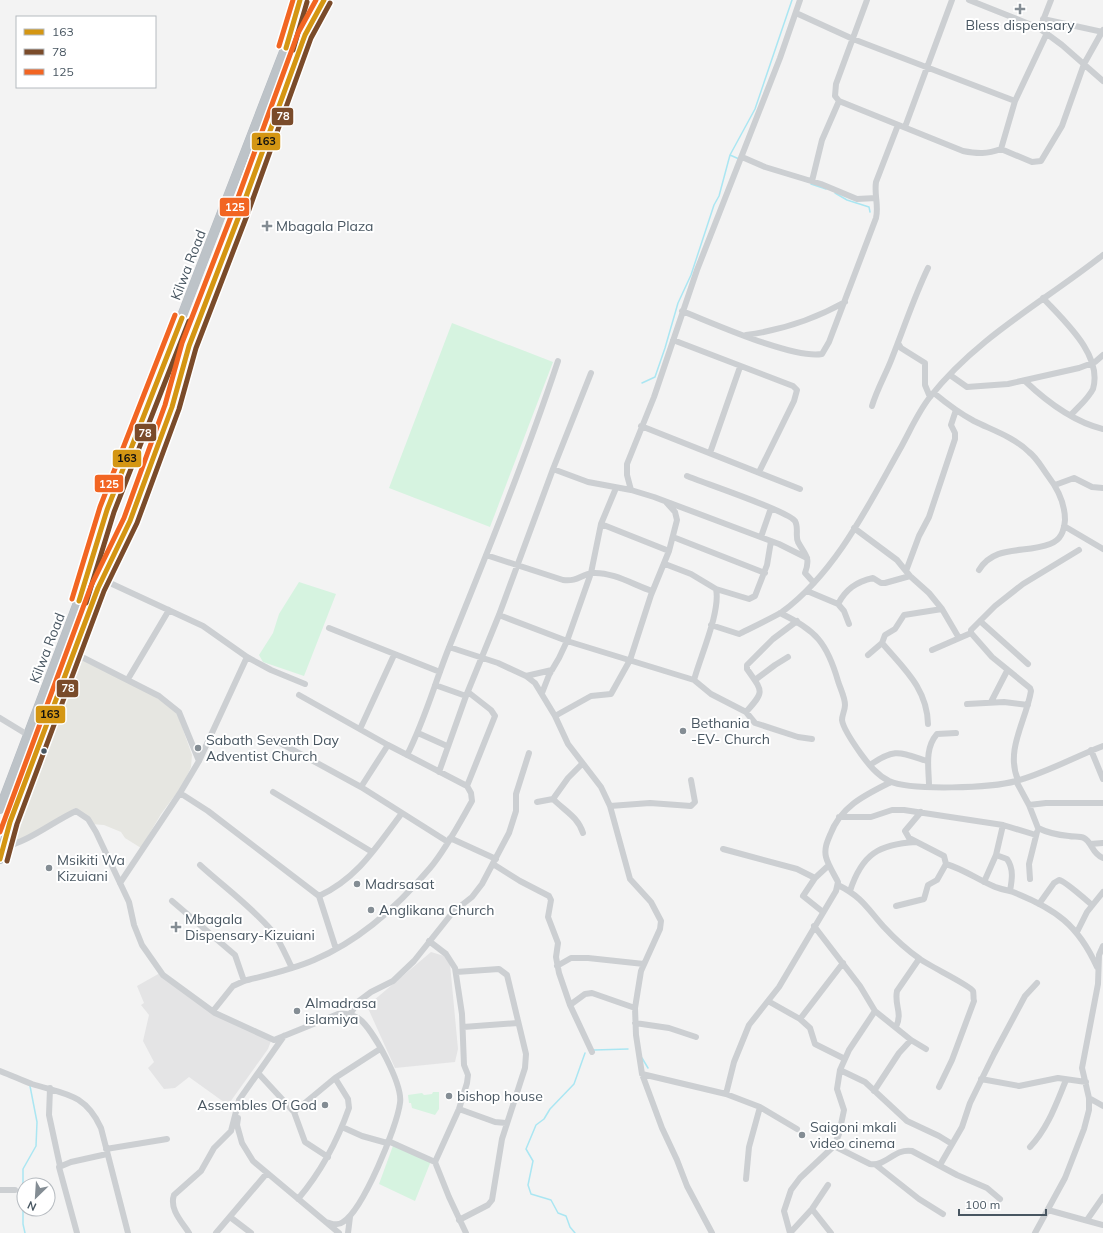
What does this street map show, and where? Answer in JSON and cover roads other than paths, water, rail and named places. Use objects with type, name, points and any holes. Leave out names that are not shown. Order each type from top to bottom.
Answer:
[{"type":"highway","name":"Kilwa Road","points":[[0,809],[83,590],[107,510],[290,36],[300,0]]},
{"type":"highway","name":"Kilwa Road","points":[[0,859],[10,822],[98,588],[110,566],[132,514],[172,407],[189,346],[240,216],[305,35],[324,0]]},
{"type":"street","points":[[631,490],[627,475],[642,426],[654,397],[682,311],[742,157],[800,0]]},
{"type":"street","points":[[867,0],[836,84],[836,96],[839,100],[898,125],[970,152],[987,154],[1001,149],[1032,162],[1041,161],[1062,126],[1084,64],[1103,31],[1043,20]]},
{"type":"street","points":[[905,127],[952,0]]},
{"type":"street","points":[[969,0],[1040,28],[1103,81]]},
{"type":"street","points":[[1040,28],[1052,0]]},
{"type":"street","points":[[796,12],[853,38],[1015,101]]},
{"type":"street","points":[[1001,149],[1015,101],[1047,33]]},
{"type":"street","points":[[812,181],[820,146],[839,100]]},
{"type":"street","points":[[682,311],[744,335],[786,349],[811,354],[822,354],[829,342],[845,302],[876,218],[878,209],[875,191],[876,182],[898,125]]},
{"type":"street","points":[[742,157],[765,167],[812,181],[857,199],[876,198]]},
{"type":"street","points":[[711,625],[738,634],[780,613],[807,591],[854,528],[932,395],[950,375],[1000,330],[1103,255]]},
{"type":"street","points":[[872,406],[875,393],[898,343],[928,268]]},
{"type":"street","points":[[1043,298],[1088,346],[1098,373],[1092,391],[1071,415]]},
{"type":"street","points":[[744,335],[783,329],[800,324],[828,312],[845,302]]},
{"type":"street","points":[[673,340],[793,386],[797,390],[792,405],[759,472]]},
{"type":"street","points":[[898,343],[902,348],[925,363],[925,385],[932,395],[956,410],[1016,442],[1029,451],[1055,485],[1064,506],[1064,526],[1062,534],[1057,541],[1038,548],[1010,550],[985,560],[980,570]]},
{"type":"street","points":[[950,375],[964,386],[973,388],[1025,381],[1080,368],[1095,362],[1103,355]]},
{"type":"street","points":[[407,756],[418,733],[449,647],[486,555],[558,361]]},
{"type":"street","points":[[710,453],[740,366]]},
{"type":"street","points":[[439,772],[447,746],[499,616],[553,469],[591,373]]},
{"type":"street","points":[[1025,381],[1071,415],[1090,426],[1103,429]]},
{"type":"street","points":[[906,571],[919,536],[929,517],[956,436],[951,428],[951,423],[956,410]]},
{"type":"street","points":[[642,426],[759,472],[800,490]]},
{"type":"street","points":[[553,469],[588,482],[631,490],[666,502],[761,537],[807,558]]},
{"type":"street","points":[[687,476],[771,508],[794,520],[798,542],[804,550],[807,558],[805,574],[814,583]]},
{"type":"street","points":[[1055,485],[1074,478],[1092,487],[1103,488]]},
{"type":"street","points":[[542,693],[567,641],[591,573],[601,524],[616,488]]},
{"type":"street","points":[[555,716],[591,696],[611,694],[630,660],[652,591],[665,564],[677,520],[675,512],[666,502]]},
{"type":"street","points":[[761,537],[771,508]]},
{"type":"street","points":[[601,524],[669,551]]},
{"type":"street","points":[[1064,526],[1103,549]]},
{"type":"street","points":[[854,528],[891,556],[929,593],[942,609],[959,638]]},
{"type":"street","points":[[672,537],[765,573]]},
{"type":"street","points":[[665,564],[691,574],[716,589],[749,599],[755,596],[765,573],[771,541]]},
{"type":"street","points":[[932,650],[971,633],[971,630],[980,621],[1023,584],[1078,550]]},
{"type":"street","points":[[486,555],[563,580],[573,581],[591,573],[611,576],[652,591]]},
{"type":"street","points":[[838,604],[850,586],[865,580],[873,578],[880,583],[885,583],[910,576]]},
{"type":"street","points":[[110,583],[203,626],[247,657],[271,670],[305,684]]},
{"type":"street","points":[[694,680],[711,625],[718,596],[716,589]]},
{"type":"street","points":[[807,591],[838,604],[844,611],[849,624]]},
{"type":"street","points":[[868,655],[882,644],[885,634],[895,628],[904,615],[942,609]]},
{"type":"street","points":[[128,680],[169,610]]},
{"type":"street","points":[[780,613],[810,629],[820,640],[828,654],[845,704],[842,720],[856,746],[870,765],[881,776],[891,782],[929,786],[989,786],[1017,781],[1103,746]]},
{"type":"street","points":[[499,616],[567,641],[694,680],[711,694],[746,712],[755,723],[767,728],[812,739]]},
{"type":"street","points":[[746,712],[760,697],[761,692],[747,669],[747,664],[773,639],[797,621]]},
{"type":"street","points":[[980,621],[1028,664]]},
{"type":"street","points":[[329,628],[440,672]]},
{"type":"street","points":[[971,633],[1007,671],[1030,688],[1031,691],[1015,746],[1014,771],[1038,828],[1029,864],[1030,879]]},
{"type":"street","points":[[882,644],[916,682],[921,691],[927,712],[928,724]]},
{"type":"street","points":[[449,647],[498,663],[526,676],[535,683],[555,716],[568,744],[601,787],[610,806],[630,879],[651,902],[661,921],[660,929],[653,948],[644,964],[635,1008],[642,1074],[662,1128],[678,1160],[687,1186],[712,1233]]},
{"type":"street","points":[[74,653],[159,696],[179,712],[199,761]]},
{"type":"street","points":[[360,729],[394,655]]},
{"type":"street","points":[[120,883],[180,793],[199,761],[247,657]]},
{"type":"street","points":[[755,680],[788,657]]},
{"type":"street","points":[[526,676],[552,670]]},
{"type":"street","points":[[991,702],[1007,671]]},
{"type":"street","points":[[435,685],[467,694],[491,710],[495,716],[467,786]]},
{"type":"street","points":[[213,1011],[233,986],[314,960],[358,936],[400,900],[430,868],[449,840],[472,801],[471,793],[467,786],[407,756],[299,695]]},
{"type":"street","points":[[967,704],[991,702],[1028,705]]},
{"type":"street","points":[[0,718],[23,732]]},
{"type":"street","points":[[418,733],[447,746]]},
{"type":"street","points":[[929,786],[927,761],[932,739],[937,734],[956,733]]},
{"type":"street","points":[[273,738],[361,787],[449,840],[495,861],[520,881],[550,896],[551,900],[548,917],[558,943],[556,956],[557,966],[570,1005],[592,1052]]},
{"type":"street","points":[[361,787],[388,745]]},
{"type":"street","points":[[1091,750],[1103,779]]},
{"type":"street","points":[[870,765],[887,754],[897,753],[927,761]]},
{"type":"street","points":[[350,1014],[359,1001],[371,992],[393,981],[414,961],[453,912],[472,897],[495,861],[514,816],[516,794],[529,754]]},
{"type":"street","points":[[537,802],[554,799],[568,778],[582,764]]},
{"type":"street","points":[[610,806],[650,803],[691,806],[695,802],[691,780]]},
{"type":"street","points":[[726,1094],[734,1062],[749,1025],[788,972],[838,885],[826,856],[826,847],[839,817],[858,799],[891,782]]},
{"type":"street","points":[[273,792],[372,852]]},
{"type":"street","points":[[180,793],[208,811],[319,896],[336,949]]},
{"type":"street","points":[[554,799],[580,824],[583,833]]},
{"type":"street","points":[[1029,805],[1046,803],[1103,803]]},
{"type":"street","points":[[839,817],[871,817],[892,810],[921,812],[1003,825],[1036,835]]},
{"type":"street","points":[[3,847],[15,844],[61,817],[78,811],[88,819],[129,902],[134,925],[142,945],[163,975],[213,1011],[274,1040],[338,1014],[350,1014],[365,1024],[398,1084],[401,1102],[388,1142],[372,1181],[350,1217],[340,1224],[326,1222]]},
{"type":"street","points":[[896,906],[924,899],[928,885],[937,880],[946,864],[944,856],[909,838],[905,831],[921,812]]},
{"type":"street","points":[[319,896],[343,884],[372,852],[402,813]]},
{"type":"street","points":[[984,882],[996,855],[1003,825]]},
{"type":"street","points":[[1038,828],[1068,836],[1083,837],[1090,844],[1094,852],[1103,858]]},
{"type":"street","points":[[850,891],[858,871],[864,862],[874,854],[887,846],[918,842]]},
{"type":"street","points":[[1090,844],[1103,844]]},
{"type":"street","points":[[723,849],[797,869],[815,878]]},
{"type":"street","points":[[996,855],[1007,859],[1011,867],[1012,876],[1010,891]]},
{"type":"street","points":[[946,864],[966,872],[999,889],[1010,891],[1039,904],[1066,921],[1077,932],[1089,950],[1098,969]]},
{"type":"street","points":[[823,912],[803,896],[815,878],[829,865]]},
{"type":"street","points":[[200,866],[238,898],[272,932],[282,947],[292,968]]},
{"type":"street","points":[[1039,904],[1054,883],[1059,880],[1066,884],[1076,894],[1092,904]]},
{"type":"street","points":[[838,885],[850,891],[862,900],[883,926],[919,959],[968,986],[972,991],[974,1001],[952,1060],[939,1087]]},
{"type":"street","points":[[1077,932],[1092,904],[1103,892]]},
{"type":"street","points":[[172,901],[235,955],[244,982]]},
{"type":"street","points":[[814,926],[843,962],[875,1011],[911,1040],[926,1049]]},
{"type":"street","points":[[429,941],[446,954],[456,972],[463,1027],[464,1065],[468,1075],[459,1109],[435,1162]]},
{"type":"street","points":[[1035,1233],[1067,1172],[1084,1129],[1089,1110],[1089,1098],[1082,1068],[1098,984],[1099,955],[1103,946]]},
{"type":"street","points":[[557,966],[571,958],[615,960],[644,964]]},
{"type":"street","points":[[896,1027],[900,1014],[896,1004],[897,991],[919,959]]},
{"type":"street","points":[[800,1019],[843,962]]},
{"type":"street","points":[[456,972],[499,969],[507,975],[526,1054],[525,1068],[506,1123],[496,1169],[492,1200],[488,1205],[459,1220]]},
{"type":"street","points":[[1098,984],[1103,978]]},
{"type":"street","points":[[940,1165],[962,1127],[970,1103],[981,1079],[1025,996],[1037,983]]},
{"type":"street","points":[[570,1005],[585,994],[592,993],[635,1008]]},
{"type":"street","points":[[768,1001],[800,1019],[810,1028],[815,1044],[845,1059]]},
{"type":"street","points":[[790,1233],[784,1211],[791,1190],[800,1178],[834,1146],[843,1122],[844,1110],[837,1089],[840,1070],[849,1050],[875,1011]]},
{"type":"street","points":[[636,1023],[669,1028],[696,1037]]},
{"type":"street","points":[[463,1027],[518,1024]]},
{"type":"street","points":[[188,1233],[176,1216],[173,1197],[198,1174],[214,1148],[231,1131],[239,1100],[284,1036]]},
{"type":"street","points":[[874,1091],[899,1053],[911,1040]]},
{"type":"street","points":[[294,1112],[335,1078],[380,1049]]},
{"type":"street","points":[[840,1070],[854,1075],[892,1105],[907,1121],[939,1136],[952,1144]]},
{"type":"street","points":[[0,1071],[50,1088],[81,1101],[94,1113],[101,1128],[128,1233]]},
{"type":"street","points":[[258,1073],[294,1112],[305,1142],[328,1157]]},
{"type":"street","points":[[642,1074],[726,1094],[760,1107],[797,1129]]},
{"type":"street","points":[[298,1200],[328,1157],[349,1108],[348,1099],[335,1078]]},
{"type":"street","points":[[981,1079],[1018,1086],[1051,1079],[1086,1082]]},
{"type":"street","points":[[1030,1147],[1048,1123],[1066,1080]]},
{"type":"street","points":[[50,1088],[49,1115],[77,1233]]},
{"type":"street","points":[[1089,1098],[1103,1106]]},
{"type":"street","points":[[239,1100],[237,1125],[242,1143],[253,1161],[339,1233]]},
{"type":"street","points":[[746,1179],[749,1146],[760,1107]]},
{"type":"street","points":[[459,1109],[495,1122],[506,1123]]},
{"type":"street","points":[[342,1127],[362,1136],[388,1142],[435,1162],[459,1220],[466,1233]]},
{"type":"street","points":[[60,1166],[106,1152],[167,1139]]},
{"type":"street","points":[[834,1146],[870,1164],[876,1165],[881,1164],[895,1153],[905,1150],[912,1151],[987,1188],[1000,1199]]},
{"type":"street","points":[[876,1165],[914,1195],[943,1214]]},
{"type":"street","points":[[216,1233],[267,1173]]},
{"type":"street","points":[[790,1233],[812,1210],[828,1185]]},
{"type":"street","points":[[0,1190],[15,1190]]},
{"type":"street","points":[[1087,1220],[1103,1197]]},
{"type":"street","points":[[812,1210],[831,1233]]},
{"type":"street","points":[[1048,1210],[1103,1225]]},
{"type":"street","points":[[348,1233],[350,1217]]},
{"type":"street","points":[[230,1218],[251,1233]]},
{"type":"waterway","points":[[642,383],[655,377],[678,303],[691,275],[714,205],[719,196],[730,155],[755,109],[792,0]]},
{"type":"waterway","points":[[730,155],[739,159]]},
{"type":"waterway","points":[[811,184],[826,189]]},
{"type":"waterway","points":[[835,193],[847,200],[869,207],[870,212]]},
{"type":"waterway","points":[[594,1050],[628,1049]]},
{"type":"waterway","points":[[575,1233],[570,1227],[566,1216],[558,1213],[551,1200],[531,1194],[528,1185],[533,1161],[526,1149],[536,1125],[544,1119],[550,1109],[574,1084],[585,1053]]},
{"type":"waterway","points":[[642,1058],[648,1068]]},
{"type":"waterway","points":[[25,1233],[23,1224],[23,1169],[36,1146],[37,1122],[30,1086]]},
{"type":"place","name":"Bless dispensary","points":[[1020,9]]},
{"type":"place","name":"Mbagala Plaza","points":[[267,226]]},
{"type":"place","name":"Bethania -EV- Church","points":[[683,731]]},
{"type":"place","name":"Sabath Seventh Day Adventist Church","points":[[198,748]]},
{"type":"place","name":"Msikiti Wa Kizuiani","points":[[49,868]]},
{"type":"place","name":"Madrsasat","points":[[357,884]]},
{"type":"place","name":"Anglikana Church","points":[[371,910]]},
{"type":"place","name":"Mbagala Dispensary-Kizuiani","points":[[176,927]]},
{"type":"place","name":"Almadrasa islamiya","points":[[297,1011]]},
{"type":"place","name":"bishop house","points":[[449,1096]]},
{"type":"place","name":"Assembles Of God","points":[[325,1105]]},
{"type":"place","name":"Saigoni mkali video cinema","points":[[802,1135]]}]
